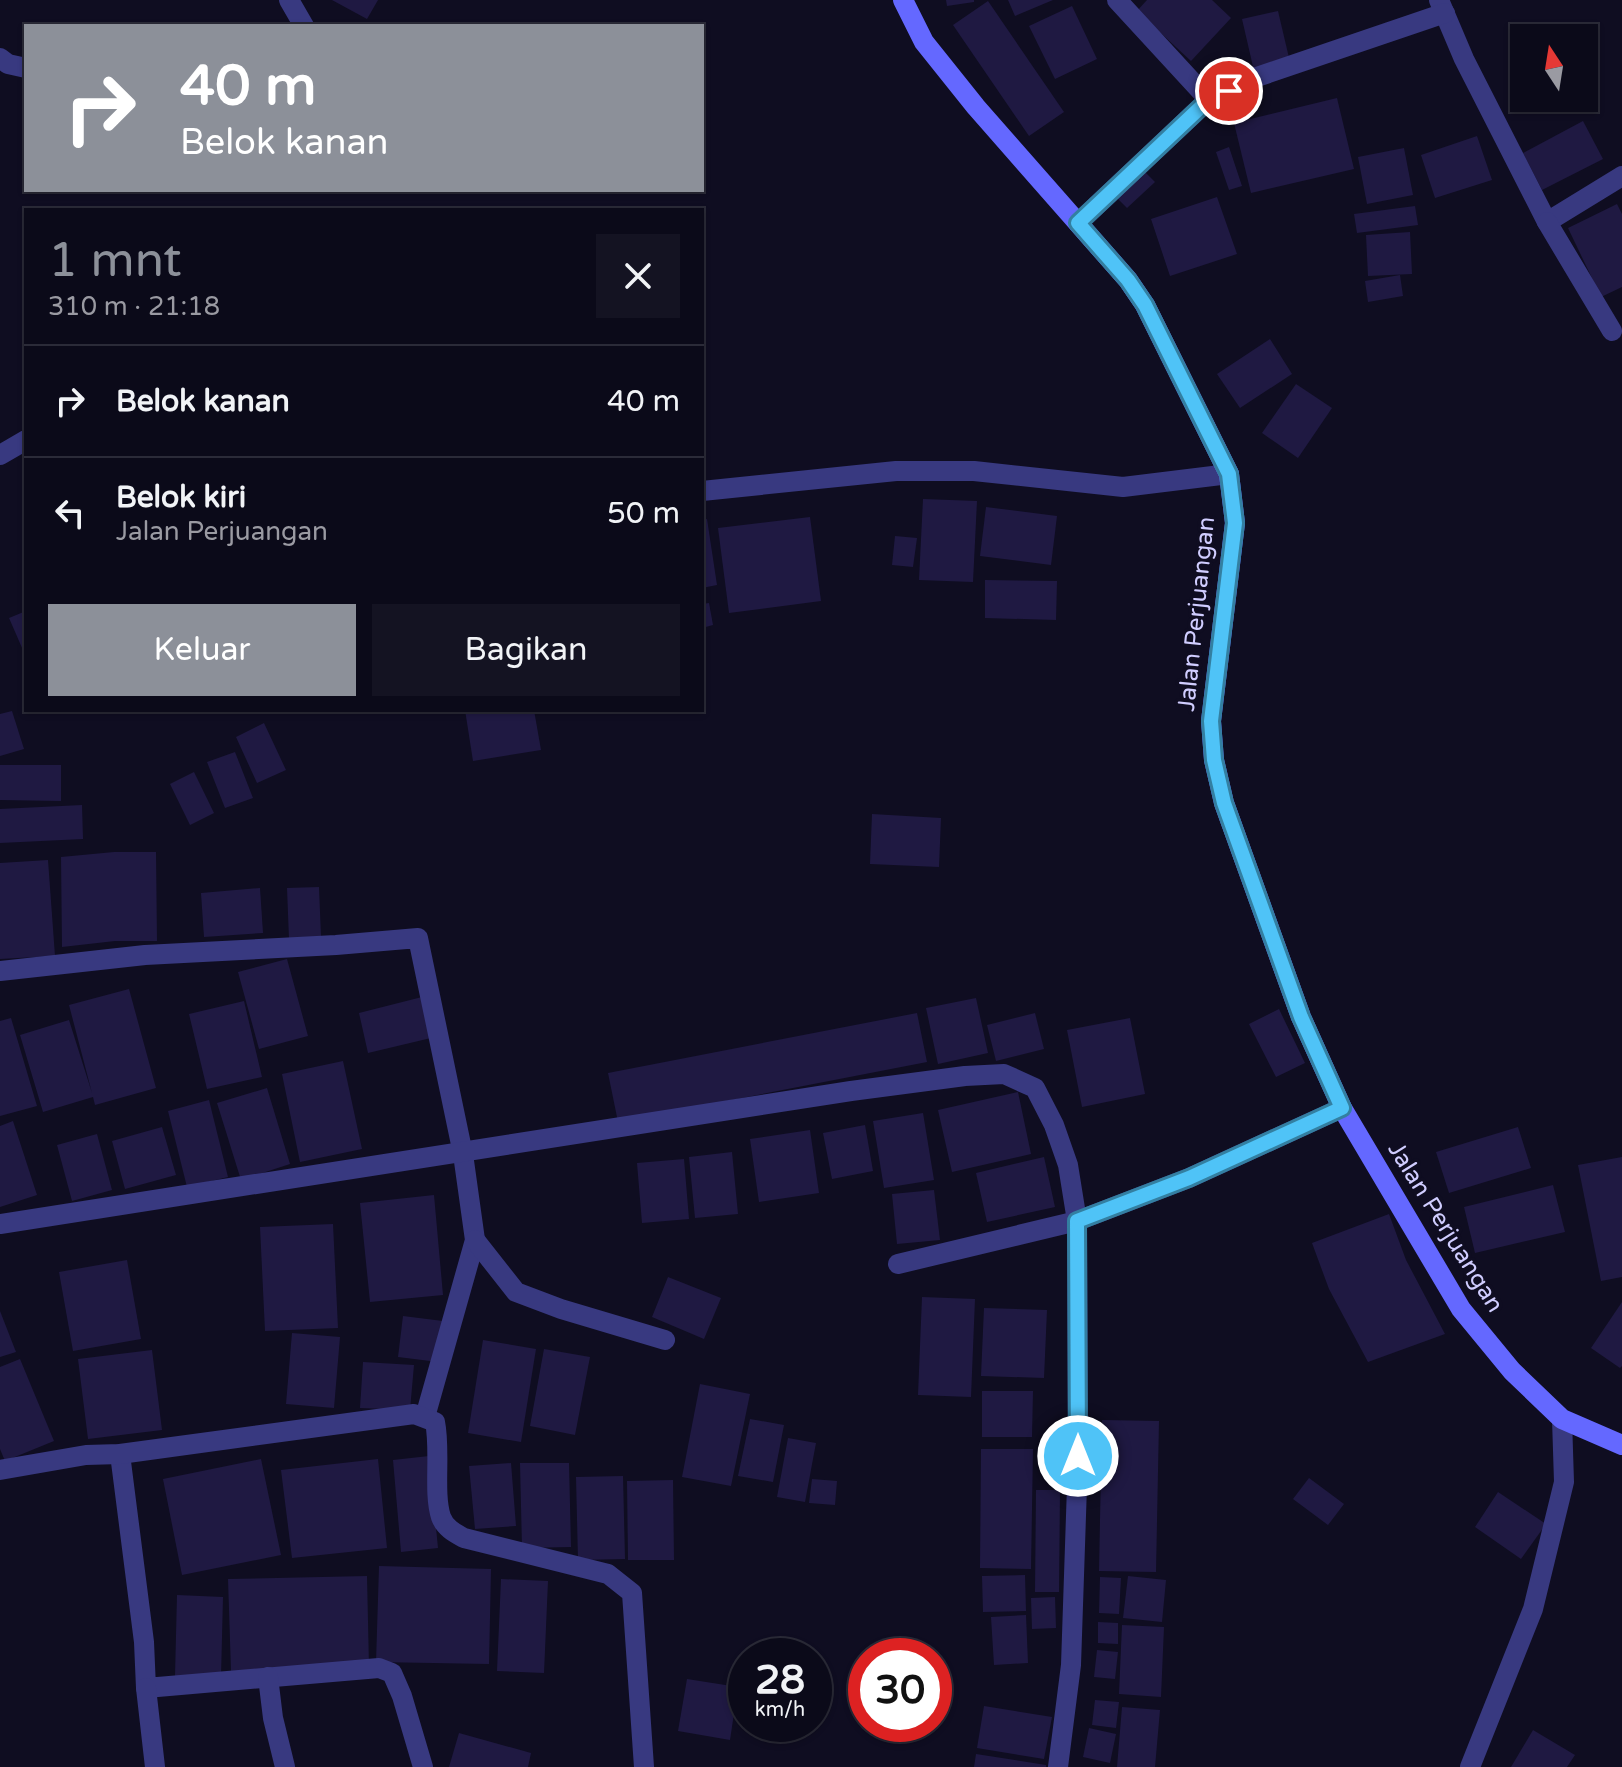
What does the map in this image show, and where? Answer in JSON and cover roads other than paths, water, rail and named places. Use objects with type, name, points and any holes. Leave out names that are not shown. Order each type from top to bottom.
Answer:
[{"type":"street","points":[[289,0],[303,24]]},
{"type":"street","name":"Jalan Perjuangan","points":[[903,0],[924,42],[976,107],[1128,280],[1145,305],[1229,474],[1235,523],[1211,721],[1214,760],[1224,803],[1296,1003],[1342,1108],[1461,1309],[1512,1371],[1562,1419],[1622,1445]]},
{"type":"street","points":[[1117,0],[1210,101]]},
{"type":"street","points":[[1078,223],[1210,101],[1248,80],[1442,6],[1464,59],[1547,222],[1612,331]]},
{"type":"street","points":[[0,58],[8,64],[24,68]]},
{"type":"street","points":[[1547,222],[1622,176]]},
{"type":"street","points":[[0,455],[24,441]]},
{"type":"street","points":[[704,491],[896,471],[974,471],[1123,487],[1229,474]]},
{"type":"street","points":[[0,971],[145,955],[418,938],[463,1154],[475,1240],[425,1417]]},
{"type":"street","points":[[0,1224],[851,1091],[965,1076],[1004,1074],[1035,1088],[1054,1125],[1068,1165],[1077,1221],[1077,1501],[1071,1665],[1058,1767]]},
{"type":"street","points":[[898,1264],[1077,1221],[1189,1178],[1342,1108]]},
{"type":"street","points":[[475,1240],[516,1292],[665,1340]]},
{"type":"street","points":[[0,1470],[86,1455],[120,1454],[414,1414],[425,1417],[435,1422],[441,1518],[449,1529],[464,1538],[608,1574],[632,1593],[644,1767]]},
{"type":"street","points":[[1470,1767],[1533,1609],[1564,1482],[1562,1419]]},
{"type":"street","points":[[120,1454],[144,1642],[155,1767]]},
{"type":"street","points":[[146,1688],[379,1668],[392,1673],[423,1767]]},
{"type":"street","points":[[268,1677],[273,1718],[285,1767]]}]
